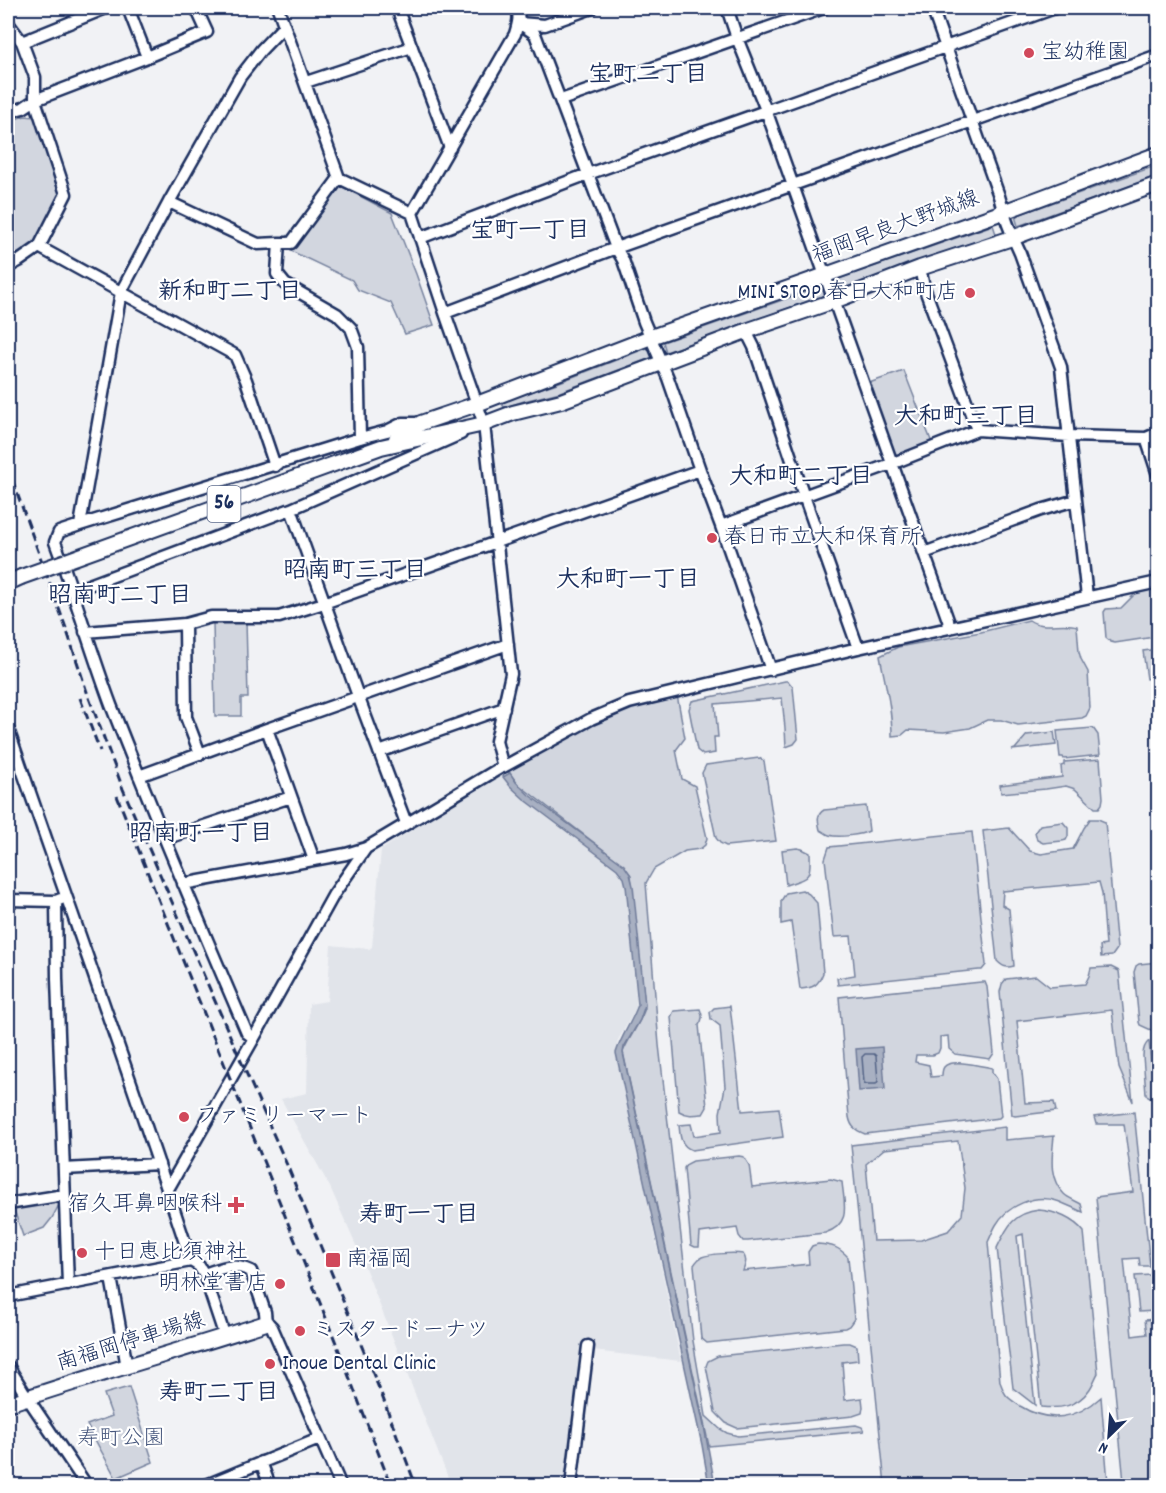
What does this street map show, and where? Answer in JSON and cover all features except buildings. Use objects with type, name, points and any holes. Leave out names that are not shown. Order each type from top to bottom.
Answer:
[{"type":"main road","name":"福岡早良大野城線","points":[[8,583],[381,447],[405,435],[421,423],[1158,154]]},
{"type":"main road","name":"福岡早良大野城線","points":[[381,447],[484,424],[513,413],[561,401],[746,331],[1158,184]]},
{"type":"main road","name":"南福岡停車場線","points":[[8,1404],[266,1323]]},
{"type":"street","points":[[22,42],[106,8]]},
{"type":"street","points":[[128,8],[147,57]]},
{"type":"street","points":[[8,112],[23,108],[35,100],[207,32],[196,8]]},
{"type":"street","points":[[278,8],[339,178],[412,213],[484,424],[511,674],[496,741],[501,767]]},
{"type":"street","points":[[397,8],[450,148]]},
{"type":"street","points":[[412,213],[515,34],[519,22],[517,8]]},
{"type":"street","points":[[519,22],[545,25],[592,8]]},
{"type":"street","points":[[727,8],[766,110],[949,628]]},
{"type":"street","points":[[561,100],[824,8]]},
{"type":"street","points":[[932,8],[1012,238],[1020,253],[1061,367],[1087,597]]},
{"type":"street","points":[[420,238],[588,174],[1055,8]]},
{"type":"street","points":[[519,22],[535,34],[561,100],[661,362],[771,670]]},
{"type":"street","points":[[8,23],[22,42],[35,77],[35,100],[66,194],[39,247],[8,267]]},
{"type":"street","points":[[80,525],[122,292],[169,202],[240,77],[284,26]]},
{"type":"street","points":[[306,82],[412,47]]},
{"type":"street","points":[[445,313],[616,248],[1158,55]]},
{"type":"street","points":[[169,202],[258,244],[291,243],[339,178]]},
{"type":"street","points":[[279,243],[278,274],[285,284],[337,314],[351,328],[358,347],[360,438]]},
{"type":"street","points":[[39,247],[235,355],[275,465]]},
{"type":"street","points":[[920,268],[924,287],[977,430]]},
{"type":"street","points":[[746,331],[754,347],[858,648]]},
{"type":"street","points":[[254,1038],[247,1033],[183,884],[111,704],[55,542],[58,532],[387,431],[403,423],[421,423]]},
{"type":"street","points":[[73,591],[291,508],[484,424]]},
{"type":"street","points":[[721,526],[977,430],[1146,438],[1158,433]]},
{"type":"street","points":[[1146,438],[1158,475]]},
{"type":"street","points":[[85,632],[185,624],[211,617],[279,617],[700,470]]},
{"type":"street","points":[[924,553],[1041,510],[1076,500]]},
{"type":"street","points":[[291,508],[406,823]]},
{"type":"street","points":[[183,884],[346,854],[366,848],[501,767],[591,719],[629,703],[858,648],[1158,582]]},
{"type":"street","points":[[185,624],[186,717],[200,753]]},
{"type":"street","points":[[140,776],[508,644]]},
{"type":"street","points":[[379,752],[504,708]]},
{"type":"street","points":[[8,729],[62,898],[168,1189],[191,1262]]},
{"type":"street","points":[[267,729],[315,860]]},
{"type":"street","points":[[165,839],[291,797]]},
{"type":"street","points":[[168,1189],[334,894],[366,848]]},
{"type":"street","points":[[8,900],[62,898]]},
{"type":"street","points":[[62,898],[57,978],[68,1285]]},
{"type":"street","points":[[64,1169],[159,1164]]},
{"type":"street","points":[[8,1204],[64,1196]]},
{"type":"street","points":[[8,1296],[191,1262],[199,1266],[204,1274],[225,1336]]},
{"type":"street","points":[[204,1274],[239,1265],[251,1271],[265,1312],[266,1323],[272,1327],[341,1485]]},
{"type":"street","points":[[111,1277],[127,1367]]},
{"type":"street","points":[[571,1485],[588,1346]]},
{"type":"street","points":[[8,1366],[87,1485]]},
{"type":"street","points":[[207,1485],[319,1439]]},
{"type":"street","points":[[261,1462],[270,1485]]},
{"type":"shaded area","points":[[503,770],[625,874],[637,1007],[618,1040],[616,1052],[681,1361],[593,1351],[576,1485],[451,1485],[358,1250],[330,1187],[281,1099],[307,1093],[309,1004],[327,1001],[331,945],[369,949],[372,947],[381,850]]},
{"type":"green space","points":[[25,116],[35,117],[61,193],[47,225],[36,242],[8,263],[8,121]]},
{"type":"green space","points":[[1158,165],[1158,176],[1018,226],[1015,216]]},
{"type":"green space","points":[[343,187],[392,213],[434,325],[405,334],[391,303],[358,290],[352,280],[291,251],[338,188]]},
{"type":"green space","points":[[993,225],[996,234],[836,291],[833,281]]},
{"type":"green space","points":[[822,286],[825,295],[666,352],[663,342]]},
{"type":"green space","points":[[652,346],[656,356],[560,392],[506,407],[502,404],[504,401]]},
{"type":"green space","points":[[904,371],[932,443],[895,457],[869,383]]},
{"type":"green space","points":[[1158,587],[1158,629],[1154,637],[1115,643],[1106,638],[1104,612],[1106,609],[1121,608],[1137,592]]},
{"type":"green space","points":[[1029,620],[1046,625],[1077,626],[1079,652],[1088,672],[1090,708],[1086,716],[1018,725],[1001,720],[987,720],[970,728],[944,732],[908,730],[902,735],[892,736],[890,706],[880,656],[898,647],[981,632]]},
{"type":"green space","points":[[246,621],[248,698],[241,698],[241,716],[215,716],[213,622]]},
{"type":"green space","points":[[1158,649],[1158,674],[1154,675],[1154,678],[1147,679],[1143,651]]},
{"type":"green space","points":[[785,681],[793,687],[798,739],[794,744],[786,747],[782,698],[715,704],[718,737],[714,737],[715,753],[703,755],[697,750],[689,709],[692,701]]},
{"type":"green space","points":[[677,695],[685,738],[676,750],[682,779],[695,786],[707,838],[705,845],[700,849],[685,851],[654,869],[646,883],[659,1045],[693,1341],[706,1416],[720,1429],[738,1436],[856,1425],[862,1427],[864,1431],[709,1446],[623,1052],[645,1008],[631,875],[623,865],[518,784],[508,771],[590,724],[628,709]]},
{"type":"green space","points":[[1093,728],[1098,735],[1100,755],[1064,759],[1060,757],[1057,731]]},
{"type":"green space","points":[[1054,732],[1056,745],[1012,750],[1027,735]]},
{"type":"green space","points":[[759,758],[764,761],[776,841],[726,846],[716,838],[702,773],[706,765]]},
{"type":"green space","points":[[1100,759],[1103,798],[1099,808],[1095,808],[1075,789],[1066,786],[1001,793],[1000,785],[1062,777],[1061,766],[1064,762]]},
{"type":"green space","points":[[866,806],[869,831],[838,836],[829,835],[820,830],[819,816],[824,810]]},
{"type":"green space","points":[[1090,819],[1105,822],[1117,949],[1112,956],[1101,957],[1100,946],[1106,945],[1099,882],[1003,891],[1002,905],[1009,909],[1014,966],[1003,966],[997,961],[983,831],[1009,828],[1030,851],[1041,854],[1073,849]]},
{"type":"green space","points":[[1063,822],[1068,828],[1066,840],[1043,843],[1037,840],[1035,832],[1040,825]]},
{"type":"green space","points":[[972,832],[986,965],[982,970],[838,985],[837,978],[855,975],[851,936],[834,937],[825,859],[829,847]]},
{"type":"green space","points":[[797,848],[810,853],[809,872],[804,878],[786,885],[782,850]]},
{"type":"green space","points":[[802,890],[817,903],[823,973],[814,985],[800,989],[791,922],[781,924],[781,901],[786,893]]},
{"type":"green space","points":[[1158,962],[1158,1030],[1151,1030],[1140,1025],[1139,1022],[1134,972],[1139,964]]},
{"type":"green space","points":[[1111,967],[1119,971],[1133,1102],[1119,1068],[1112,1010],[1017,1021],[1025,1103],[1054,1102],[1056,1111],[1012,1115],[1000,992],[1002,984],[1006,979],[1036,976],[1050,987],[1085,984],[1091,968]]},
{"type":"green space","points":[[985,982],[994,1053],[990,1059],[955,1054],[949,1049],[948,1036],[940,1037],[938,1053],[916,1055],[915,1062],[929,1065],[931,1077],[942,1076],[944,1067],[953,1063],[992,1068],[997,1079],[1001,1116],[865,1134],[854,1128],[849,1117],[839,997]]},
{"type":"green space","points":[[730,1006],[742,1111],[779,1108],[783,1137],[692,1150],[683,1143],[679,1125],[691,1124],[694,1136],[721,1132],[720,1113],[725,1087],[720,1026],[711,1019],[710,1012],[714,1008]]},
{"type":"green space","points":[[700,1009],[702,1017],[699,1025],[707,1107],[703,1114],[691,1115],[679,1111],[671,1017],[674,1011]]},
{"type":"green space","points":[[1149,1041],[1154,1095],[1150,1098],[1146,1094],[1143,1056],[1144,1048]]},
{"type":"green space","points":[[1134,1112],[1150,1266],[1140,1266],[1139,1258],[1124,1259],[1132,1336],[1147,1334],[1145,1320],[1155,1319],[1158,1347],[1158,1479],[1124,1482],[1096,1197],[1133,1192],[1124,1124],[1096,1124],[1094,1117]]},
{"type":"green space","points":[[1005,1127],[1005,1140],[1054,1136],[1052,1167],[1055,1181],[1064,1194],[1081,1204],[1083,1212],[1049,1199],[1031,1200],[1007,1212],[994,1229],[988,1242],[1000,1382],[1006,1395],[1020,1406],[1031,1412],[1052,1417],[1082,1410],[1101,1397],[1108,1483],[1083,1486],[885,1485],[851,1145]],"holes":[[[958,1141],[965,1188],[962,1215],[948,1231],[921,1240],[873,1241],[866,1164],[884,1149]]]},
{"type":"green space","points":[[744,1157],[749,1165],[752,1187],[831,1179],[842,1182],[845,1205],[843,1219],[834,1229],[825,1233],[743,1241],[737,1228],[700,1233],[699,1247],[691,1245],[684,1168],[693,1161]]},
{"type":"green space","points":[[61,1201],[44,1228],[23,1236],[13,1207]]},
{"type":"green space","points":[[1039,1210],[1064,1216],[1084,1232],[1098,1373],[1084,1396],[1068,1406],[1055,1408],[1041,1407],[1023,1234],[1017,1236],[1035,1405],[1013,1388],[997,1248],[1012,1222],[1023,1214]]},
{"type":"green space","points":[[818,1244],[835,1247],[848,1257],[854,1319],[849,1326],[707,1343],[701,1338],[694,1265],[699,1259],[716,1254],[743,1254],[746,1261],[743,1271],[809,1264],[808,1252],[812,1246]]},
{"type":"green space","points":[[1151,1275],[1154,1311],[1139,1312],[1135,1276]]},
{"type":"green space","points":[[843,1343],[857,1346],[858,1360],[842,1362],[845,1400],[862,1398],[862,1413],[853,1416],[737,1428],[726,1423],[715,1412],[706,1366],[708,1361],[718,1356]]},
{"type":"green space","name":"寿町公園","points":[[129,1387],[153,1462],[116,1478],[87,1425],[112,1416],[104,1394]]},
{"type":"water","points":[[510,773],[529,795],[624,865],[630,874],[645,1005],[623,1053],[715,1485],[709,1485],[616,1053],[638,1005],[624,878],[617,869],[524,799],[503,777]]},
{"type":"water","points":[[882,1047],[885,1089],[859,1091],[856,1049]]},
{"type":"railway","points":[[8,468],[123,789],[287,1165],[381,1393],[416,1486]]},
{"type":"railway","points":[[80,698],[100,751]]},
{"type":"railway","points":[[117,796],[391,1486]]},
{"type":"place","name":"宝幼稚園","points":[[1029,53]]},
{"type":"place","name":"MINI STOP 春日大和町店","points":[[970,293]]},
{"type":"place","name":"春日市立大和保育所","points":[[712,538]]},
{"type":"place","name":"ファミリーマート","points":[[184,1117]]},
{"type":"place","name":"宿久耳鼻咽喉科","points":[[236,1205]]},
{"type":"place","name":"十日恵比須神社","points":[[82,1253]]},
{"type":"place","name":"南福岡","points":[[333,1260]]},
{"type":"place","name":"明林堂書店","points":[[280,1284]]},
{"type":"place","name":"ミスタードーナツ","points":[[300,1331]]},
{"type":"place","name":"Inoue Dental Clinic","points":[[270,1364]]},
{"type":"district","name":"宝町二丁目","points":[[648,76]]},
{"type":"district","name":"宝町一丁目","points":[[530,232]]},
{"type":"district","name":"新和町二丁目","points":[[230,293]]},
{"type":"district","name":"大和町三丁目","points":[[966,418]]},
{"type":"district","name":"大和町二丁目","points":[[801,478]]},
{"type":"district","name":"昭南町三丁目","points":[[355,572]]},
{"type":"district","name":"大和町一丁目","points":[[628,581]]},
{"type":"district","name":"昭南町二丁目","points":[[120,597]]},
{"type":"district","name":"昭南町一丁目","points":[[201,835]]},
{"type":"district","name":"寿町一丁目","points":[[419,1216]]},
{"type":"district","name":"寿町二丁目","points":[[219,1394]]}]
